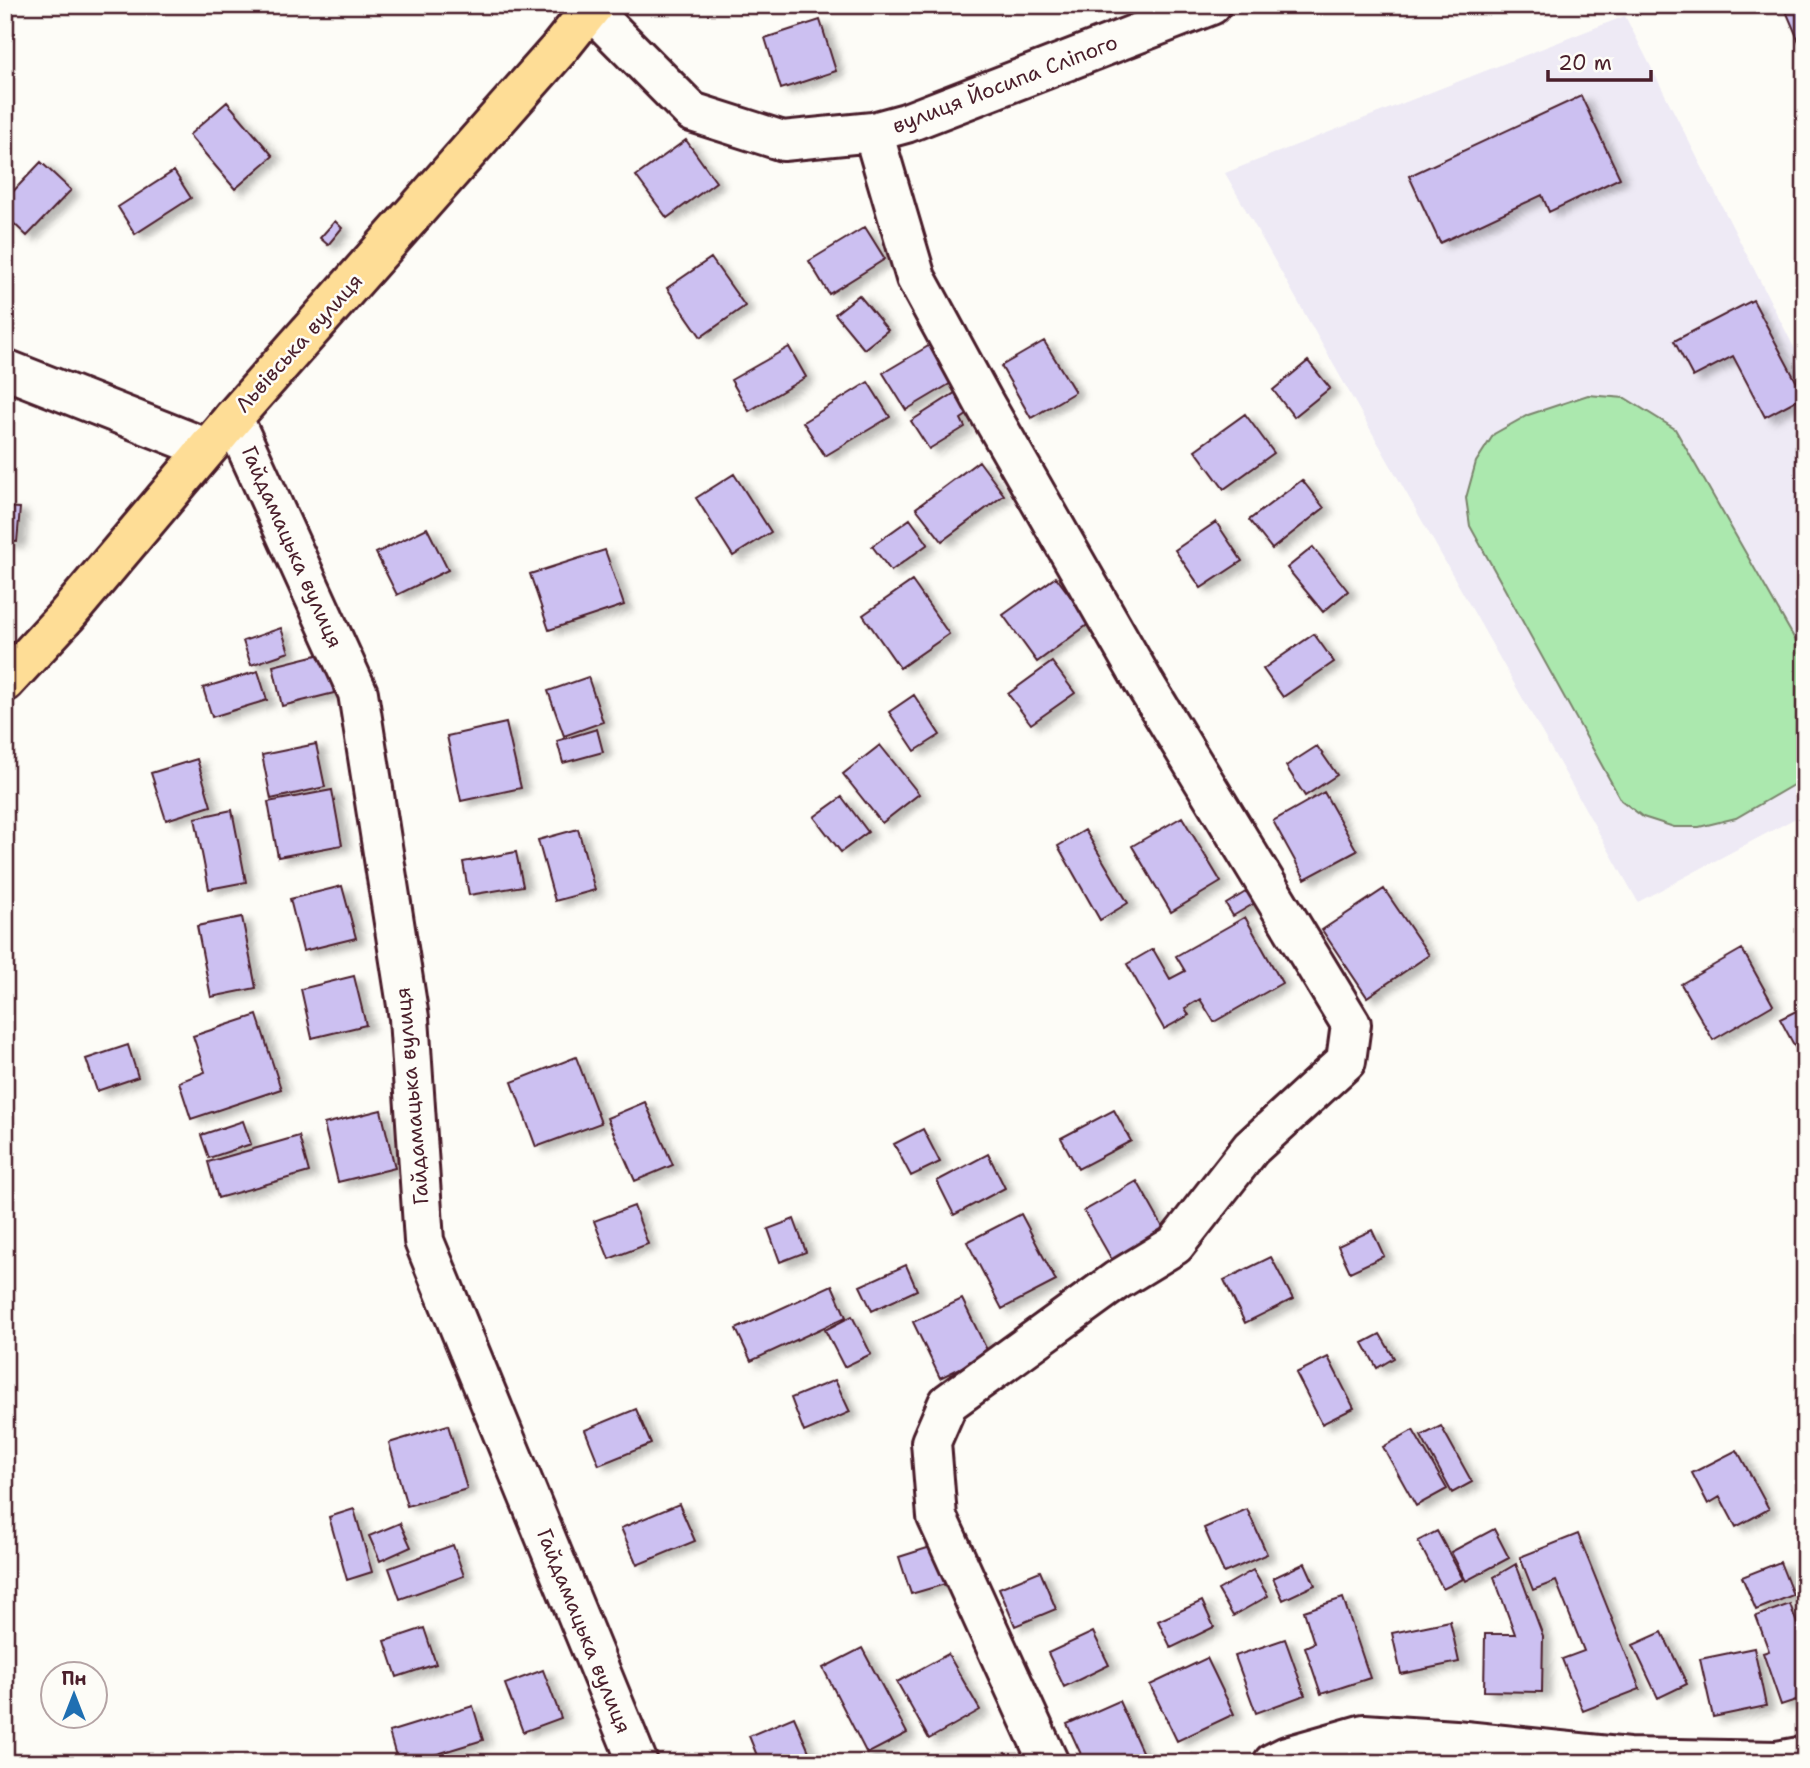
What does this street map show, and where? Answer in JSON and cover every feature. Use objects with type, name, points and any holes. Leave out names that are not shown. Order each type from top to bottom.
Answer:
[{"type":"main road","name":"Львівська вулиця","points":[[5,682],[68,615],[206,448],[558,50],[592,7]]},
{"type":"street","name":"вулиця Йосипа Сліпого","points":[[592,7],[692,112],[783,141],[873,132],[906,123],[1211,5]]},
{"type":"street","points":[[873,132],[916,278],[971,381],[1143,681],[1352,1024],[1346,1061],[1251,1147],[1175,1245],[1116,1281],[948,1402],[931,1442],[937,1517],[1049,1763]]},
{"type":"street","points":[[5,369],[206,448]]},
{"type":"street","name":"Гайдамацька вулиця","points":[[233,418],[358,693],[409,1018],[424,1241],[638,1763]]},
{"type":"street","points":[[1273,1763],[1287,1756],[1364,1734],[1455,1740],[1628,1758],[1777,1761],[1805,1756]]},
{"type":"shaded area","points":[[1625,16],[1805,369],[1805,813],[1638,902],[1225,173]]},
{"type":"green space","points":[[1588,395],[1625,398],[1675,429],[1805,657],[1805,778],[1736,818],[1699,827],[1674,827],[1643,817],[1621,800],[1470,526],[1466,498],[1476,462],[1494,434],[1528,415]]},
{"type":"building","points":[[1805,5],[1803,51],[1786,11]]},
{"type":"building","points":[[820,20],[836,71],[781,89],[765,38]]},
{"type":"building","points":[[1581,96],[1620,178],[1549,212],[1542,195],[1440,243],[1409,176]]},
{"type":"building","points":[[227,102],[273,156],[235,189],[189,135]]},
{"type":"building","points":[[686,140],[716,182],[667,218],[636,176]]},
{"type":"building","points":[[41,162],[71,190],[27,236],[5,215],[5,200]]},
{"type":"building","points":[[174,171],[191,198],[135,234],[118,207]]},
{"type":"building","points":[[335,221],[342,228],[328,245],[320,238]]},
{"type":"building","points":[[865,227],[885,259],[829,294],[809,261]]},
{"type":"building","points":[[711,258],[745,306],[701,337],[667,288]]},
{"type":"building","points":[[859,295],[888,330],[864,349],[835,314]]},
{"type":"building","points":[[1753,300],[1804,396],[1765,417],[1733,356],[1693,377],[1674,341]]},
{"type":"building","points":[[1044,341],[1075,392],[1031,418],[1001,366]]},
{"type":"building","points":[[930,345],[953,382],[906,410],[883,373]]},
{"type":"building","points":[[789,347],[806,377],[749,411],[731,380]]},
{"type":"building","points":[[1308,361],[1330,388],[1294,417],[1273,390]]},
{"type":"building","points":[[868,382],[890,417],[825,456],[803,422]]},
{"type":"building","points":[[958,391],[971,412],[961,419],[965,427],[929,449],[911,421]]},
{"type":"building","points":[[1245,414],[1274,453],[1224,489],[1195,450]]},
{"type":"building","points":[[979,461],[1004,495],[942,541],[916,508]]},
{"type":"building","points":[[734,474],[771,532],[733,556],[696,498]]},
{"type":"building","points":[[1302,480],[1324,508],[1272,549],[1249,520]]},
{"type":"building","points":[[5,507],[20,508],[17,542],[5,541]]},
{"type":"building","points":[[910,519],[928,544],[891,571],[872,546]]},
{"type":"building","points":[[1216,522],[1242,561],[1201,588],[1175,550]]},
{"type":"building","points":[[427,528],[448,570],[397,595],[376,553]]},
{"type":"building","points":[[1313,547],[1348,591],[1323,612],[1287,568]]},
{"type":"building","points":[[605,550],[624,605],[549,630],[530,574]]},
{"type":"building","points":[[1056,577],[1090,623],[1037,662],[1003,615]]},
{"type":"building","points":[[912,581],[949,634],[900,668],[863,615]]},
{"type":"building","points":[[281,628],[289,652],[251,665],[243,641]]},
{"type":"building","points":[[1314,634],[1334,662],[1283,697],[1263,669]]},
{"type":"building","points":[[325,653],[334,693],[282,706],[273,666]]},
{"type":"building","points":[[1052,662],[1075,693],[1031,724],[1008,694]]},
{"type":"building","points":[[258,671],[267,700],[212,717],[203,688]]},
{"type":"building","points":[[588,677],[603,722],[564,736],[548,691]]},
{"type":"building","points":[[914,695],[940,735],[915,751],[889,712]]},
{"type":"building","points":[[506,723],[521,788],[461,801],[447,736]]},
{"type":"building","points":[[597,729],[603,752],[563,763],[557,741]]},
{"type":"building","points":[[316,744],[325,787],[271,799],[262,755]]},
{"type":"building","points":[[880,745],[919,794],[882,823],[843,774]]},
{"type":"building","points":[[1317,746],[1337,775],[1305,796],[1286,766]]},
{"type":"building","points":[[197,759],[211,806],[166,820],[151,773]]},
{"type":"building","points":[[332,790],[342,845],[278,857],[268,802]]},
{"type":"building","points":[[1324,792],[1357,851],[1305,879],[1273,821]]},
{"type":"building","points":[[842,797],[868,832],[841,852],[814,817]]},
{"type":"building","points":[[232,810],[246,882],[209,889],[195,818]]},
{"type":"building","points":[[1182,817],[1221,882],[1171,912],[1132,846]]},
{"type":"building","points":[[578,829],[595,890],[555,901],[538,840]]},
{"type":"building","points":[[1085,830],[1128,903],[1100,920],[1058,846]]},
{"type":"building","points":[[516,852],[523,886],[469,895],[463,862]]},
{"type":"building","points":[[342,886],[356,938],[303,951],[290,899]]},
{"type":"building","points":[[1252,888],[1260,900],[1233,916],[1226,904]]},
{"type":"building","points":[[1384,889],[1429,955],[1367,997],[1322,930]]},
{"type":"building","points":[[242,917],[256,988],[211,997],[197,926]]},
{"type":"building","points":[[1245,917],[1282,983],[1214,1022],[1200,999],[1185,1008],[1189,1015],[1164,1029],[1127,964],[1153,949],[1170,979],[1185,971],[1176,956]]},
{"type":"building","points":[[1742,949],[1773,1005],[1713,1040],[1681,984]]},
{"type":"building","points":[[354,976],[366,1025],[312,1038],[301,989]]},
{"type":"building","points":[[1804,1007],[1805,1042],[1795,1047],[1780,1019]]},
{"type":"building","points":[[257,1015],[281,1089],[191,1119],[179,1082],[205,1072],[193,1036]]},
{"type":"building","points":[[128,1045],[138,1077],[97,1091],[86,1059]]},
{"type":"building","points":[[576,1057],[601,1123],[536,1147],[512,1082]]},
{"type":"building","points":[[645,1102],[673,1165],[635,1181],[607,1118]]},
{"type":"building","points":[[381,1110],[395,1168],[338,1182],[324,1124]]},
{"type":"building","points":[[1114,1110],[1131,1141],[1078,1169],[1061,1138]]},
{"type":"building","points":[[243,1121],[251,1144],[209,1158],[201,1135]]},
{"type":"building","points":[[923,1129],[940,1162],[911,1176],[894,1144]]},
{"type":"building","points":[[299,1136],[309,1172],[218,1198],[208,1162]]},
{"type":"building","points":[[988,1154],[1005,1188],[954,1215],[937,1181]]},
{"type":"building","points":[[1137,1181],[1165,1231],[1112,1260],[1084,1211]]},
{"type":"building","points":[[634,1206],[648,1244],[609,1259],[594,1221]]},
{"type":"building","points":[[1021,1214],[1056,1281],[1002,1309],[967,1242]]},
{"type":"building","points":[[794,1219],[806,1252],[780,1262],[768,1229]]},
{"type":"building","points":[[1372,1230],[1384,1256],[1350,1272],[1338,1246]]},
{"type":"building","points":[[1271,1257],[1293,1299],[1245,1323],[1224,1280]]},
{"type":"building","points":[[906,1265],[917,1290],[872,1311],[860,1286]]},
{"type":"building","points":[[832,1285],[846,1317],[751,1361],[736,1329]]},
{"type":"building","points":[[962,1299],[989,1354],[940,1378],[913,1322]]},
{"type":"building","points":[[852,1316],[871,1354],[844,1367],[825,1330]]},
{"type":"building","points":[[1380,1334],[1394,1358],[1377,1368],[1363,1343]]},
{"type":"building","points":[[1328,1357],[1354,1408],[1322,1424],[1296,1373]]},
{"type":"building","points":[[835,1380],[850,1412],[804,1432],[791,1398]]},
{"type":"building","points":[[636,1409],[651,1444],[599,1465],[585,1430]]},
{"type":"building","points":[[448,1425],[467,1489],[407,1506],[389,1443]]},
{"type":"building","points":[[1441,1426],[1472,1482],[1452,1493],[1421,1436]]},
{"type":"building","points":[[1413,1430],[1447,1489],[1416,1506],[1383,1447]]},
{"type":"building","points":[[1737,1450],[1769,1509],[1736,1527],[1720,1497],[1708,1504],[1692,1473]]},
{"type":"building","points":[[679,1504],[695,1541],[637,1565],[621,1528]]},
{"type":"building","points":[[354,1509],[372,1572],[347,1580],[329,1517]]},
{"type":"building","points":[[1247,1509],[1267,1554],[1224,1573],[1204,1528]]},
{"type":"building","points":[[400,1523],[411,1547],[380,1561],[369,1536]]},
{"type":"building","points":[[1494,1529],[1509,1558],[1466,1581],[1451,1552]]},
{"type":"building","points":[[1437,1531],[1463,1579],[1443,1589],[1418,1541]]},
{"type":"building","points":[[1578,1534],[1640,1689],[1583,1711],[1562,1659],[1584,1651],[1556,1581],[1533,1590],[1520,1557]]},
{"type":"building","points":[[940,1544],[952,1582],[911,1594],[899,1557]]},
{"type":"building","points":[[453,1545],[464,1576],[400,1599],[389,1568]]},
{"type":"building","points":[[1780,1562],[1793,1595],[1756,1610],[1742,1577]]},
{"type":"building","points":[[1305,1563],[1315,1585],[1283,1600],[1273,1578]]},
{"type":"building","points":[[1516,1564],[1543,1636],[1542,1692],[1484,1691],[1485,1634],[1515,1634],[1494,1577]]},
{"type":"building","points":[[1253,1570],[1268,1596],[1233,1616],[1218,1590]]},
{"type":"building","points":[[1040,1571],[1056,1609],[1015,1626],[999,1588]]},
{"type":"building","points":[[1343,1598],[1370,1678],[1321,1694],[1305,1647],[1314,1643],[1304,1611]]},
{"type":"building","points":[[1202,1601],[1214,1627],[1171,1648],[1158,1621]]},
{"type":"building","points":[[1790,1604],[1800,1632],[1805,1631],[1805,1697],[1781,1705],[1763,1653],[1769,1651],[1756,1616]]},
{"type":"building","points":[[1450,1621],[1459,1662],[1401,1674],[1392,1633]]},
{"type":"building","points":[[424,1628],[436,1664],[397,1677],[385,1641]]},
{"type":"building","points":[[1093,1632],[1109,1665],[1064,1687],[1048,1653]]},
{"type":"building","points":[[1662,1632],[1687,1684],[1658,1698],[1633,1645]]},
{"type":"building","points":[[1285,1639],[1305,1695],[1256,1713],[1235,1656]]},
{"type":"building","points":[[862,1648],[907,1733],[867,1754],[823,1668]]},
{"type":"building","points":[[1754,1648],[1766,1706],[1713,1717],[1700,1659]]},
{"type":"building","points":[[948,1654],[980,1710],[929,1739],[897,1682]]},
{"type":"building","points":[[1207,1658],[1234,1714],[1177,1741],[1150,1685]]},
{"type":"building","points":[[543,1670],[561,1718],[523,1732],[505,1684]]},
{"type":"building","points":[[1119,1701],[1144,1756],[1128,1763],[1085,1763],[1067,1724]]},
{"type":"building","points":[[473,1706],[483,1740],[408,1763],[398,1763],[389,1732]]},
{"type":"building","points":[[794,1717],[814,1763],[760,1763],[749,1736]]},
{"type":"building","points":[[1005,1753],[1010,1763],[984,1763]]}]
